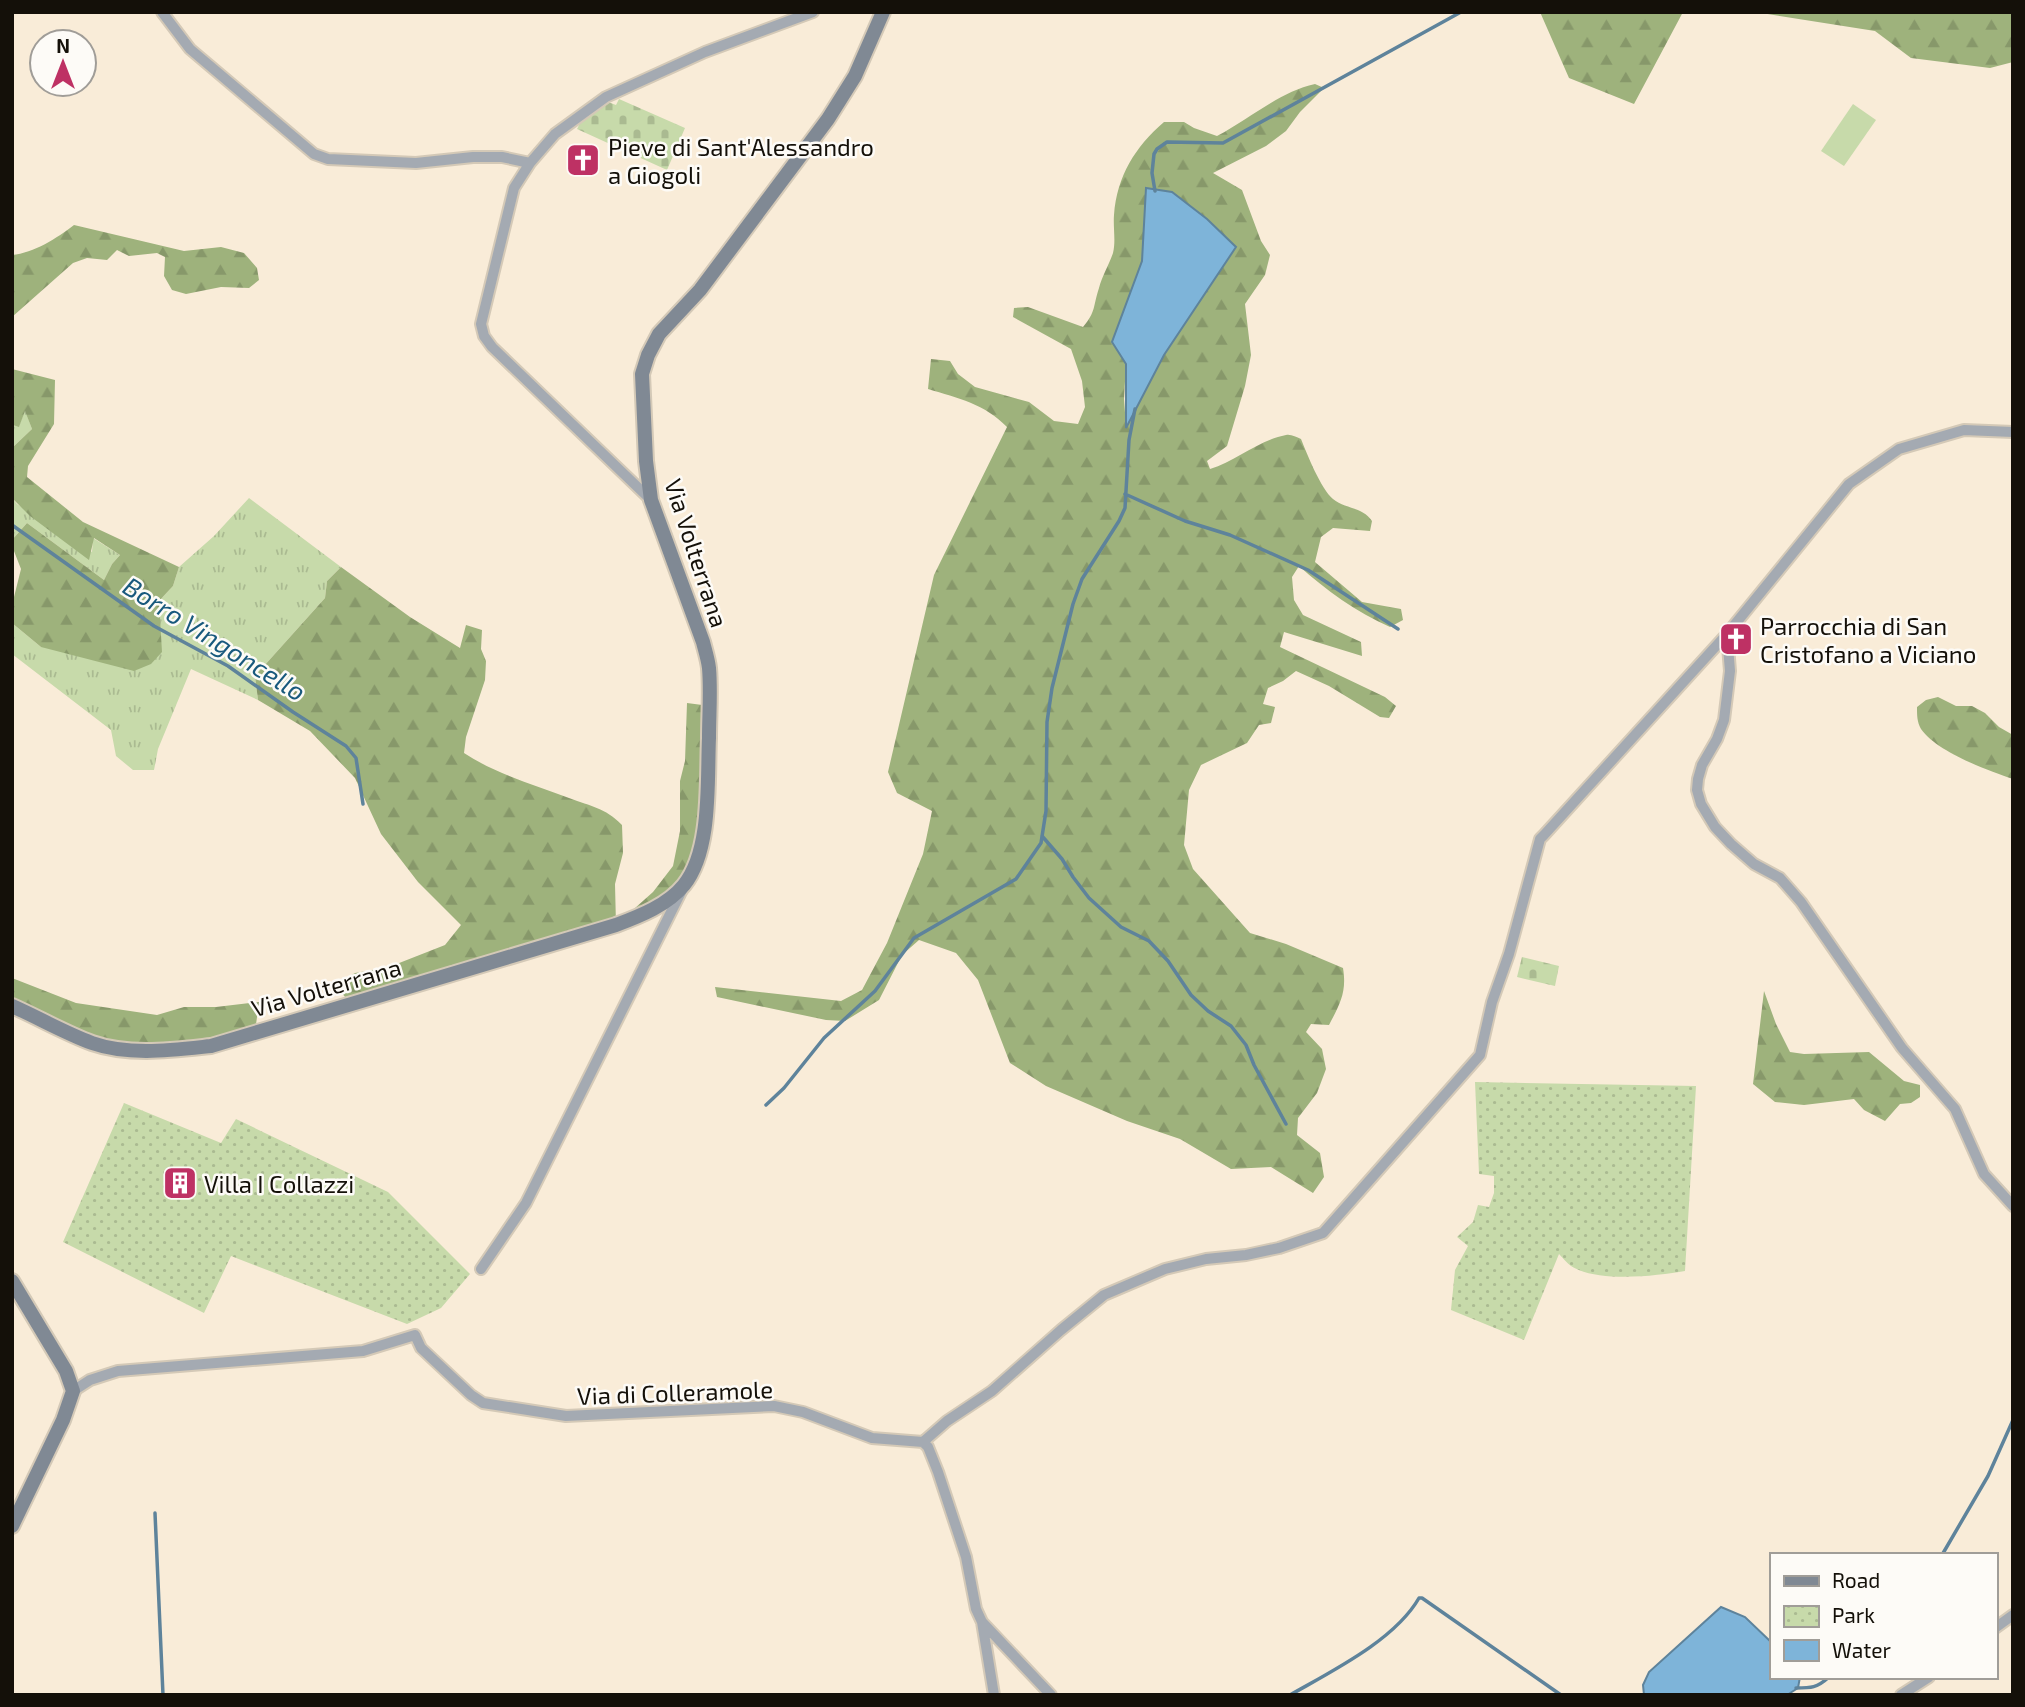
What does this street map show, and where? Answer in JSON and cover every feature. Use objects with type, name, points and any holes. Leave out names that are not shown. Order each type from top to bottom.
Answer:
[{"type":"main road","name":"Via Volterrana","points":[[12,1006],[93,1043],[119,1049],[172,1050],[211,1046],[616,926],[664,903],[685,884],[697,862],[703,838],[709,666],[703,642],[651,500],[646,461],[642,374],[659,334],[700,290],[828,119],[855,76],[883,12]]},
{"type":"main road","points":[[12,1282],[66,1371],[73,1391],[63,1420],[12,1526]]},
{"type":"street","points":[[162,12],[190,49],[314,154],[328,159],[416,163],[502,157],[530,163]]},
{"type":"street","points":[[651,500],[484,337],[481,324],[514,188],[530,163],[555,134],[606,97],[705,52],[813,12]]},
{"type":"street","points":[[994,1695],[982,1622],[976,1609],[966,1557],[942,1484],[928,1447],[923,1442],[947,1421],[992,1391],[1104,1295],[1166,1269],[1206,1259],[1279,1248],[1324,1233],[1480,1055],[1492,1002],[1510,954],[1540,839],[1727,634],[1849,484],[1899,449],[1964,430],[2013,432]]},
{"type":"street","points":[[1727,634],[1730,671],[1724,720],[1698,779],[1702,804],[1715,827],[1731,844],[1754,864],[1780,878],[1801,902],[1902,1048],[1955,1109],[1984,1174],[2013,1206]]},
{"type":"street","name":"Via Volterrana","points":[[481,1269],[526,1203],[685,884]]},
{"type":"street","name":"Via di Colleramole","points":[[73,1391],[90,1380],[118,1371],[363,1351],[415,1335],[421,1348],[483,1403],[566,1416],[774,1406],[803,1412],[872,1438],[923,1442]]},
{"type":"street","points":[[1997,1627],[2013,1615]]},
{"type":"street","points":[[982,1622],[1051,1695]]},
{"type":"street","points":[[1902,1695],[1926,1679]]},
{"type":"green space","points":[[1540,12],[1683,12],[1634,104],[1569,78]]},
{"type":"green space","points":[[1755,12],[2013,12],[2013,62],[1990,68],[1911,58],[1875,31]]},
{"type":"green space","points":[[1315,84],[1324,88],[1286,131],[1266,146],[1213,173],[1242,190],[1261,241],[1270,255],[1265,275],[1245,304],[1251,355],[1245,386],[1227,446],[1207,461],[1210,469],[1266,441],[1286,435],[1294,436],[1301,439],[1328,494],[1338,502],[1364,513],[1372,521],[1370,531],[1333,528],[1321,537],[1315,562],[1362,602],[1401,609],[1403,620],[1390,627],[1365,615],[1299,566],[1292,577],[1294,600],[1303,615],[1361,642],[1362,656],[1284,632],[1280,647],[1385,697],[1396,706],[1389,718],[1380,717],[1329,686],[1296,671],[1268,688],[1263,704],[1275,707],[1271,723],[1259,725],[1247,743],[1201,765],[1189,790],[1184,845],[1193,869],[1250,933],[1286,944],[1343,968],[1342,998],[1329,1025],[1311,1024],[1306,1032],[1322,1049],[1326,1069],[1317,1093],[1298,1118],[1297,1135],[1320,1153],[1324,1177],[1313,1193],[1271,1167],[1231,1169],[1180,1139],[1127,1121],[1046,1086],[1010,1063],[978,980],[956,953],[919,940],[902,955],[879,1000],[845,1021],[826,1020],[717,997],[715,987],[841,1001],[862,990],[887,943],[923,854],[932,811],[897,793],[888,772],[934,575],[1007,427],[980,407],[928,389],[931,359],[950,361],[958,374],[975,387],[1029,402],[1054,421],[1078,424],[1085,407],[1082,381],[1071,349],[1013,317],[1014,308],[1028,307],[1083,327],[1092,313],[1113,253],[1114,215],[1123,175],[1144,142],[1164,122],[1184,122],[1217,136],[1277,99]],"holes":[[[1146,188],[1164,355],[1126,426],[1126,364],[1112,342],[1142,261]]]},
{"type":"green space","points":[[619,99],[685,128],[667,170],[577,129],[580,123],[608,102],[616,105]]},
{"type":"green space","points":[[1853,104],[1876,120],[1844,166],[1821,151]]},
{"type":"green space","points":[[74,225],[184,251],[221,247],[244,253],[257,268],[259,280],[249,288],[221,287],[186,294],[172,290],[164,276],[165,257],[157,253],[129,256],[117,250],[107,260],[87,258],[73,263],[12,317],[12,255],[37,248]]},
{"type":"green space","points":[[12,369],[55,380],[54,424],[28,466],[27,477],[83,522],[179,567],[173,586],[159,601],[162,652],[151,664],[134,671],[41,647],[12,623],[12,605],[21,569],[12,540],[27,523],[104,580],[120,555],[94,538],[89,560],[30,516],[12,498],[12,448],[32,429],[25,411],[19,427],[13,425]]},
{"type":"green space","points":[[25,410],[32,429],[12,448],[12,419],[13,425],[19,426]]},
{"type":"green space","points":[[12,498],[17,504],[92,552],[93,538],[120,555],[104,580],[27,523],[12,540]]},
{"type":"green space","points":[[249,498],[341,567],[327,581],[325,598],[255,676],[258,700],[191,669],[158,749],[154,770],[133,770],[116,756],[111,730],[12,654],[12,623],[41,647],[159,615],[159,601],[173,586],[179,567],[214,536]]},
{"type":"green space","points":[[341,567],[410,617],[460,648],[466,625],[482,630],[481,649],[486,661],[485,680],[466,737],[464,753],[502,773],[597,808],[622,825],[623,853],[615,884],[616,925],[351,1004],[335,985],[355,973],[389,967],[445,945],[461,925],[418,882],[381,834],[355,778],[310,731],[258,700],[255,676],[325,598],[327,581]]},
{"type":"green space","points":[[1938,697],[1956,706],[1972,706],[2013,735],[2013,779],[1950,753],[1928,737],[1921,729],[1917,707],[1926,700]]},
{"type":"green space","points":[[687,703],[710,706],[708,799],[700,848],[693,869],[684,885],[670,899],[616,925],[653,892],[673,866],[680,831],[680,781],[685,761]]},
{"type":"green space","points":[[1522,957],[1559,966],[1555,986],[1517,977]]},
{"type":"green space","points":[[12,978],[76,1003],[157,1015],[184,1007],[216,1007],[259,1002],[255,1032],[211,1046],[119,1049],[12,1006]]},
{"type":"green space","points":[[1764,991],[1790,1052],[1869,1052],[1904,1081],[1920,1085],[1920,1097],[1911,1103],[1900,1104],[1885,1121],[1864,1110],[1854,1099],[1804,1105],[1775,1102],[1753,1084]]},
{"type":"green space","points":[[1475,1082],[1696,1086],[1685,1271],[1643,1276],[1596,1275],[1571,1266],[1559,1254],[1524,1340],[1451,1310],[1455,1270],[1468,1246],[1457,1237],[1473,1222],[1478,1205],[1489,1207],[1494,1193],[1494,1176],[1479,1174]]},
{"type":"green space","points":[[124,1103],[221,1143],[236,1119],[388,1192],[470,1274],[441,1308],[407,1324],[231,1256],[204,1313],[63,1242]]},
{"type":"water","points":[[1146,188],[1172,192],[1207,219],[1236,247],[1164,355],[1126,428],[1126,364],[1112,342],[1142,261]]},
{"type":"water","points":[[1721,1607],[1745,1617],[1770,1641],[1770,1679],[1800,1679],[1798,1688],[1787,1695],[1644,1695],[1643,1685],[1649,1672]]},
{"type":"waterway","points":[[1155,191],[1152,173],[1154,154],[1167,142],[1223,143],[1461,12]]},
{"type":"waterway","points":[[766,1105],[784,1088],[824,1038],[875,991],[914,938],[1016,879],[1041,843],[1046,811],[1047,722],[1052,688],[1082,579],[1125,508],[1129,440],[1135,409]]},
{"type":"waterway","points":[[1125,494],[1185,521],[1230,535],[1308,570],[1398,629]]},
{"type":"waterway","name":"Borro Vingoncello","points":[[12,525],[154,626],[228,666],[346,746],[356,758],[363,804]]},
{"type":"waterway","points":[[1042,836],[1089,898],[1121,927],[1149,941],[1168,961],[1191,995],[1208,1011],[1231,1026],[1246,1045],[1286,1124]]},
{"type":"waterway","points":[[1943,1553],[1988,1476],[2013,1420]]},
{"type":"waterway","points":[[155,1513],[163,1695]]},
{"type":"waterway","points":[[1290,1695],[1379,1641],[1395,1628],[1419,1598],[1561,1695]]},
{"type":"waterway","points":[[1796,1688],[1814,1687],[1826,1679]]},
{"type":"place","name":"Pieve di Sant'Alessandro a Giogoli","points":[[583,160]]},
{"type":"place","name":"Parrocchia di San Cristofano a Viciano","points":[[1736,639]]},
{"type":"place","name":"Villa I Collazzi","points":[[180,1183]]}]
